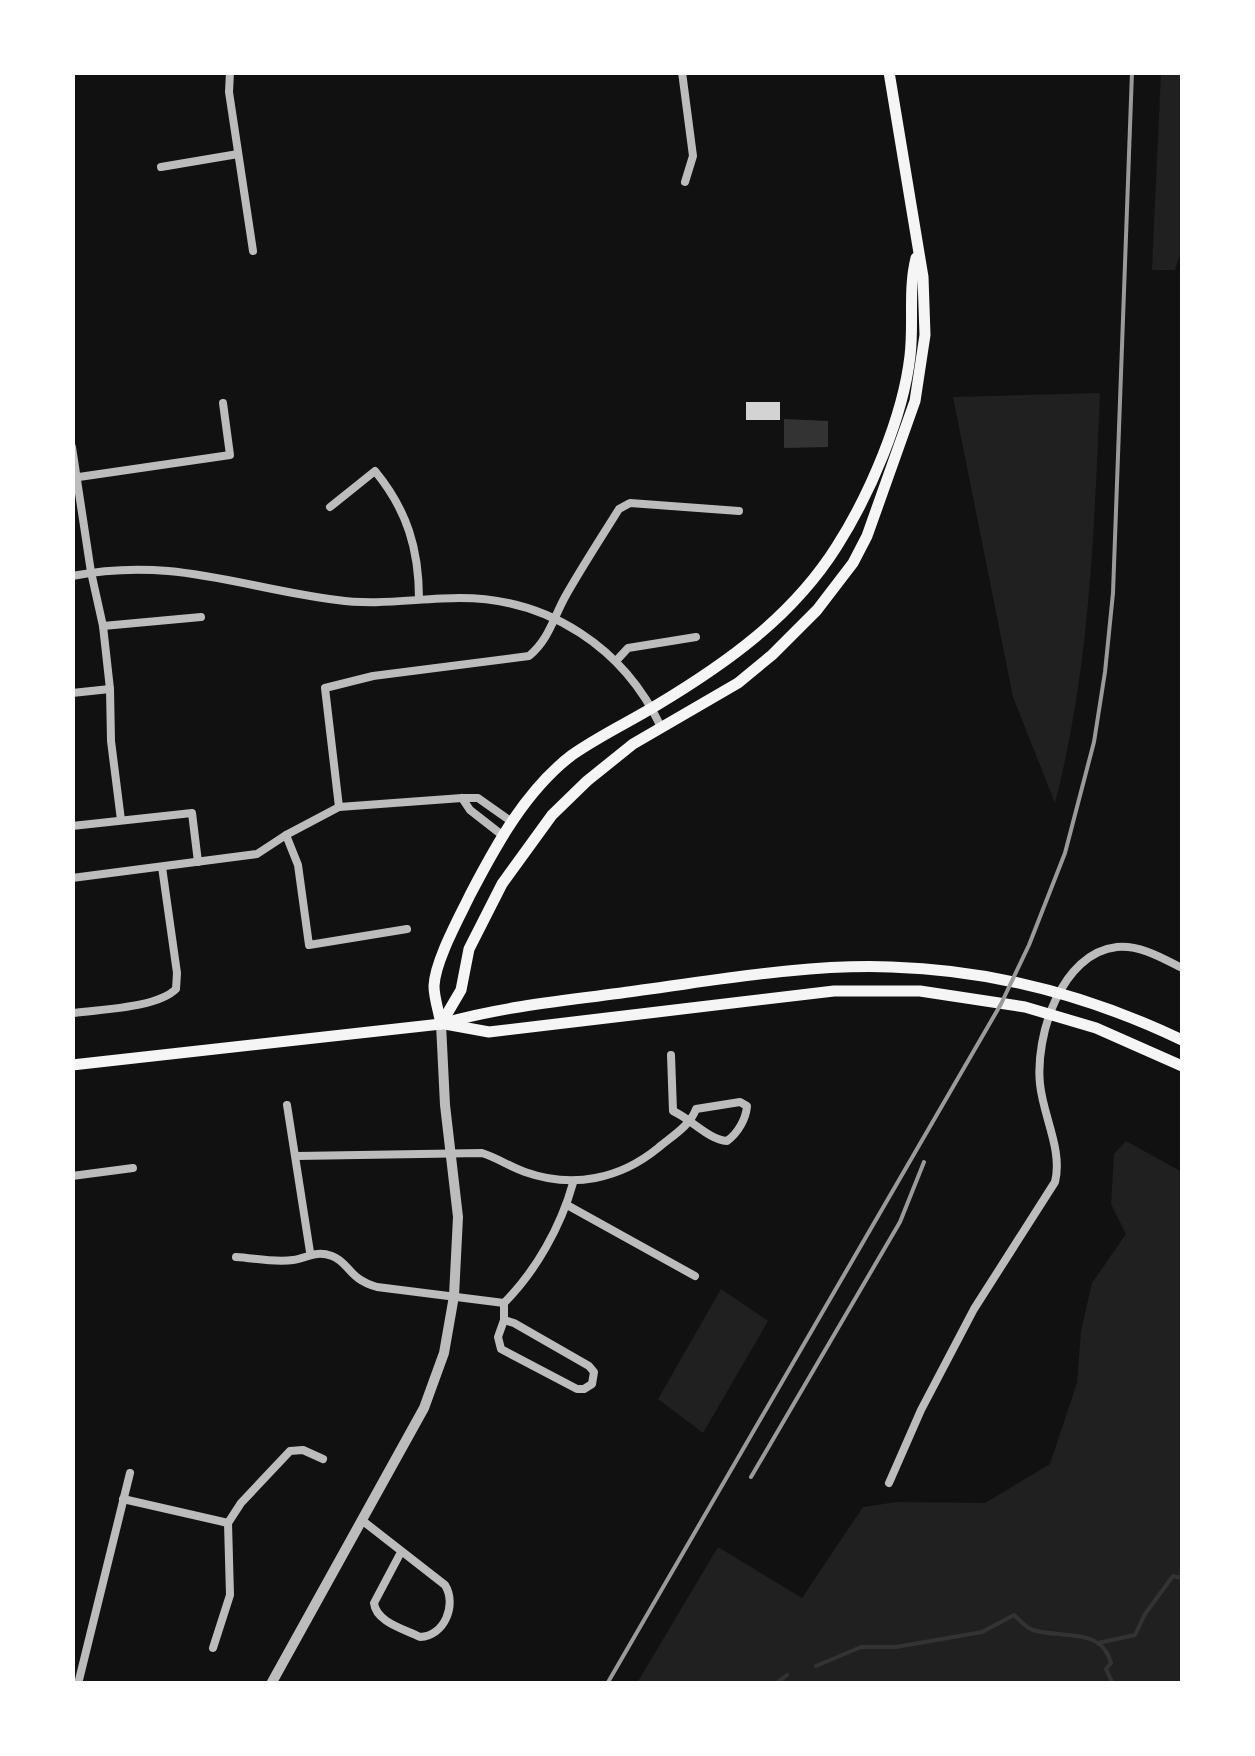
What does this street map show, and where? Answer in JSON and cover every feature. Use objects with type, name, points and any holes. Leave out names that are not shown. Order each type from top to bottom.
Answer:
[{"type":"main road","points":[[441,1024],[461,990],[469,949],[526,847],[586,781],[661,727],[738,683],[772,655],[818,610],[852,563],[874,521],[920,381],[912,277],[917,254],[889,72]]},
{"type":"main road","points":[[441,1024],[434,985],[439,968],[460,916],[502,835],[569,757],[724,663],[759,636],[801,593],[836,547],[876,468],[919,335]]},
{"type":"main road","points":[[72,1066],[441,1024],[487,1012],[800,971],[889,966],[1032,984],[1106,1006],[1182,1040]]},
{"type":"main road","points":[[441,1024],[488,1032],[834,991],[907,991],[1025,1007],[1096,1028],[1182,1066]]},
{"type":"street","points":[[230,72],[229,92],[253,251]]},
{"type":"street","points":[[682,72],[694,156],[685,182]]},
{"type":"street","points":[[161,166],[238,154]]},
{"type":"street","points":[[75,478],[230,455],[224,404]]},
{"type":"street","points":[[72,447],[103,626],[110,689],[110,741],[121,820]]},
{"type":"street","points":[[330,507],[374,472],[393,493],[414,538],[419,599]]},
{"type":"street","points":[[340,807],[325,688],[373,676],[528,656],[542,644],[619,510],[630,503],[739,511]]},
{"type":"street","points":[[72,576],[146,568],[177,570],[344,601],[489,600],[554,618],[596,643],[639,685],[661,727]]},
{"type":"street","points":[[103,626],[201,617]]},
{"type":"street","points":[[616,660],[628,648],[696,637]]},
{"type":"street","points":[[72,693],[110,689]]},
{"type":"street","points":[[462,798],[470,810],[502,835]]},
{"type":"street","points":[[72,878],[257,854],[340,807],[478,798],[512,822]]},
{"type":"street","points":[[72,826],[192,812],[198,862]]},
{"type":"street","points":[[286,835],[298,865],[310,944],[407,929]]},
{"type":"street","points":[[74,1013],[155,1001],[176,989],[162,867]]},
{"type":"street","points":[[890,1483],[921,1410],[974,1310],[1055,1182],[1056,1156],[1041,1093],[1039,1066],[1049,1020],[1067,982],[1089,957],[1113,947],[1145,950],[1182,968]]},
{"type":"street","points":[[271,1684],[434,1385],[444,1352],[454,1296],[458,1217],[441,1024]]},
{"type":"street","points":[[297,1156],[482,1153],[524,1172],[573,1182],[626,1169],[692,1120],[696,1109],[740,1102],[747,1106],[735,1135],[728,1141],[718,1140],[692,1120],[674,1111],[671,1055]]},
{"type":"street","points":[[287,1105],[310,1252]]},
{"type":"street","points":[[72,1176],[133,1168]]},
{"type":"street","points":[[504,1320],[514,1322],[589,1366],[594,1372],[592,1384],[577,1389],[502,1349],[498,1337],[504,1304],[520,1288],[566,1206],[573,1182]]},
{"type":"street","points":[[566,1206],[694,1276]]},
{"type":"street","points":[[236,1257],[290,1261],[310,1252],[338,1258],[360,1282],[504,1304]]},
{"type":"street","points":[[213,1648],[230,1595],[228,1523],[241,1503],[290,1451],[303,1450],[323,1459]]},
{"type":"street","points":[[78,1684],[130,1473]]},
{"type":"street","points":[[123,1499],[228,1523]]},
{"type":"street","points":[[363,1521],[445,1584],[451,1594],[452,1604],[437,1633],[428,1638],[378,1616],[374,1609],[401,1552]]},
{"type":"shaded area","points":[[1161,73],[1182,73],[1182,248],[1175,270],[1152,270]]},
{"type":"shaded area","points":[[1100,393],[1083,651],[1055,803],[1013,697],[953,397]]},
{"type":"shaded area","points":[[784,419],[828,421],[828,447],[784,448]]},
{"type":"shaded area","points":[[1126,1141],[1182,1172],[1182,1683],[637,1683],[718,1547],[802,1598],[863,1507],[897,1502],[985,1503],[1050,1464],[1077,1383],[1081,1331],[1092,1283],[1126,1234],[1111,1204],[1114,1154]]},
{"type":"shaded area","points":[[721,1289],[768,1321],[703,1433],[658,1399]]},
{"type":"building","points":[[746,402],[780,402],[780,420],[746,420]]},
{"type":"waterway","points":[[1098,1643],[1135,1635],[1173,1576],[1182,1578]]},
{"type":"waterway","points":[[816,1666],[861,1647],[896,1647],[982,1632],[1014,1615],[1033,1630],[1079,1636],[1099,1644],[1111,1663],[1106,1669],[1113,1684]]},
{"type":"waterway","points":[[775,1684],[787,1675]]},
{"type":"railway","points":[[607,1684],[1001,1004],[1065,853],[1094,742],[1113,593],[1132,72]]},
{"type":"railway","points":[[751,1477],[900,1222],[924,1162]]}]
